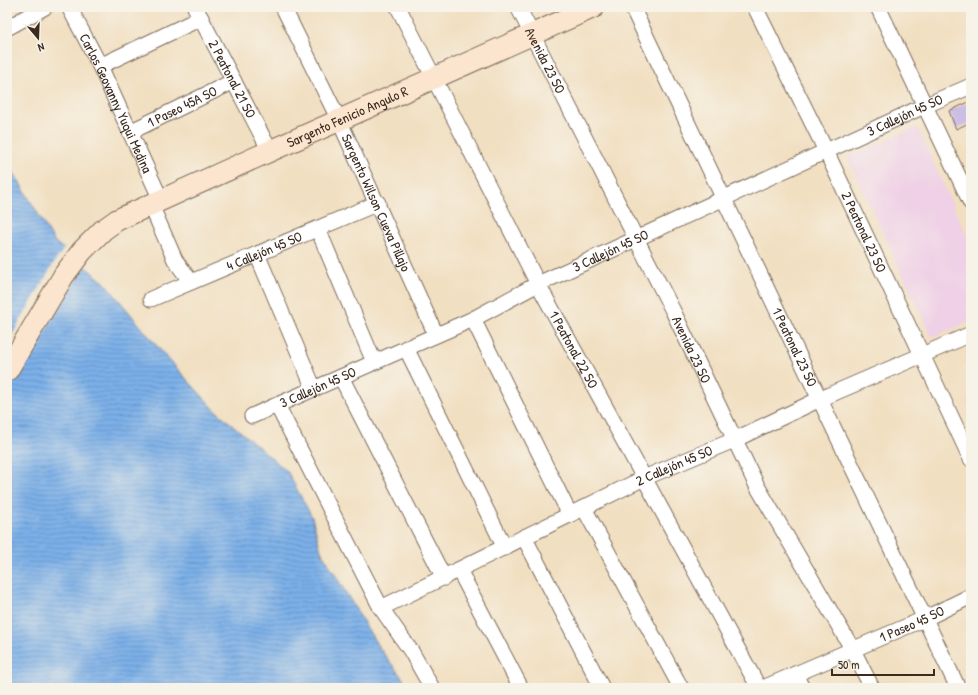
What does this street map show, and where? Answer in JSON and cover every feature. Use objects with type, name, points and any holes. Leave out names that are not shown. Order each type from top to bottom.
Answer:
[{"type":"street","points":[[7,28],[45,7]]},
{"type":"street","name":"Carlos Geovanny Yuqui Medina","points":[[69,7],[100,66],[130,132],[156,202],[175,260],[192,282]]},
{"type":"street","name":"Sargento Wilson Cueva Pillajo","points":[[283,7],[378,203],[436,335]]},
{"type":"street","name":"1 Peatonal 22 SO","points":[[398,7],[538,284],[759,688]]},
{"type":"street","name":"Avenida 23 SO","points":[[518,7],[676,319],[757,486],[853,650],[872,688]]},
{"type":"street","name":"Sargento Fenicio Angulo R","points":[[7,371],[64,275],[82,250],[117,220],[594,7]]},
{"type":"street","name":"1 Peatonal 23 SO","points":[[632,7],[958,688]]},
{"type":"street","name":"2 Peatonal 23 SO","points":[[755,7],[826,151],[971,459]]},
{"type":"street","points":[[878,7],[971,202]]},
{"type":"street","points":[[100,66],[198,12]]},
{"type":"street","name":"2 Peatonal 21 SO","points":[[198,12],[270,151]]},
{"type":"street","name":"1 Paseo 45A SO","points":[[130,132],[234,81]]},
{"type":"street","name":"3 Callejón 45 SO","points":[[252,416],[473,319],[538,284],[924,106],[971,86]]},
{"type":"street","name":"4 Callejón 45 SO","points":[[151,299],[378,203]]},
{"type":"street","points":[[318,228],[374,362]]},
{"type":"street","points":[[257,254],[314,389]]},
{"type":"street","points":[[473,319],[577,511],[681,688]]},
{"type":"street","name":"2 Callejón 45 SO","points":[[381,608],[644,478],[734,440],[820,399],[971,334]]},
{"type":"street","points":[[406,348],[505,548]]},
{"type":"street","points":[[341,377],[444,578]]},
{"type":"street","points":[[277,405],[381,608],[411,651],[432,688]]},
{"type":"street","points":[[524,537],[602,688]]},
{"type":"street","points":[[459,570],[521,688]]},
{"type":"street","name":"1 Paseo 45 SO","points":[[763,688],[924,619],[971,596]]},
{"type":"street","points":[[795,674],[802,688]]},
{"type":"shaded area","points":[[917,127],[971,245],[971,321],[932,337],[847,157]]},
{"type":"water","points":[[7,161],[54,241],[105,283],[162,352],[215,410],[287,471],[312,517],[321,551],[378,646],[410,688],[7,688]]},
{"type":"pier","points":[[65,247],[85,264],[7,394],[7,344],[54,263]]},
{"type":"building","points":[[971,101],[971,122],[956,129],[949,111]]}]
